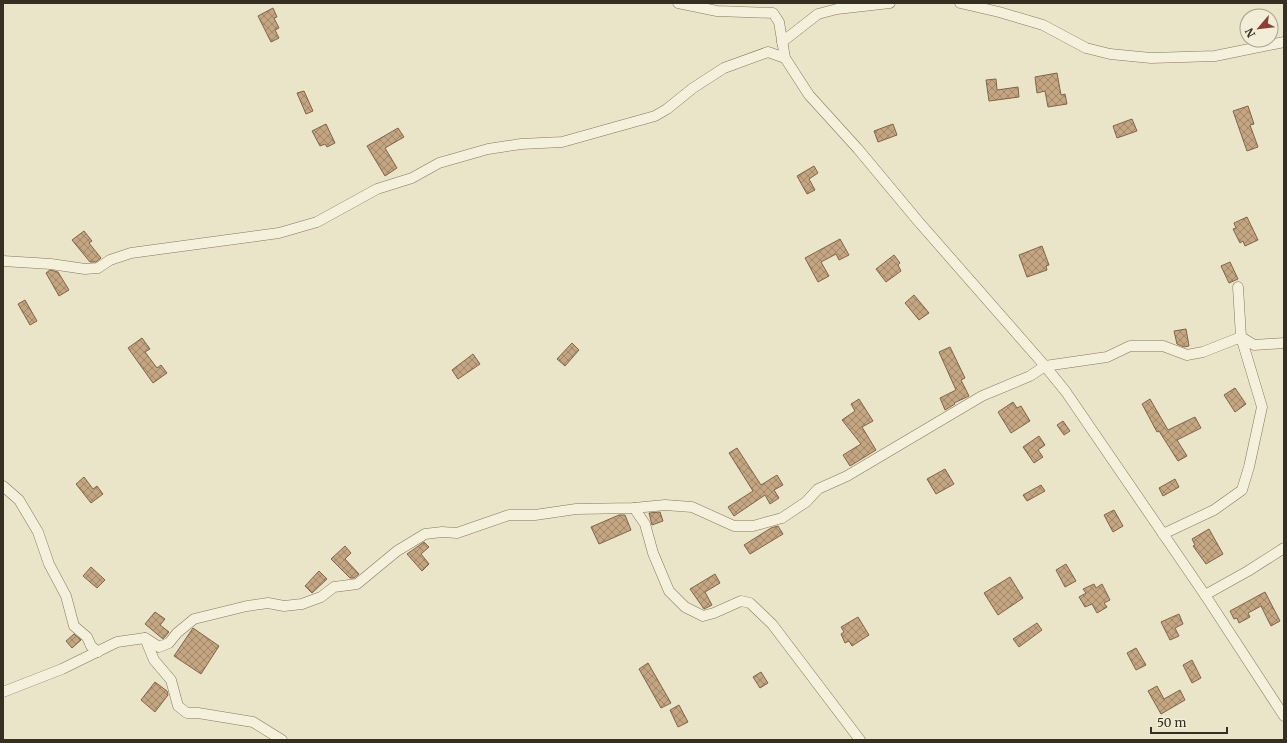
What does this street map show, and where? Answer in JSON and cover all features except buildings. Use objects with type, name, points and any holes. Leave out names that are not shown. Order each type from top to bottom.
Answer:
[{"type":"street","points":[[678,3],[717,11],[773,13],[779,22],[785,58],[809,95],[858,149],[918,221],[1046,366],[1066,392],[1205,595],[1284,716]]},
{"type":"street","points":[[782,42],[818,14],[837,9],[890,3]]},
{"type":"street","points":[[960,3],[999,12],[1043,26],[1086,48],[1110,54],[1151,58],[1215,56],[1284,42]]},
{"type":"street","points":[[3,261],[51,264],[86,269],[98,268],[110,260],[131,253],[279,233],[316,222],[377,189],[412,178],[440,163],[488,149],[521,144],[562,142],[648,118],[667,110],[693,88],[724,68],[768,52],[785,58]]},
{"type":"street","points":[[1163,534],[1214,510],[1242,490],[1262,407],[1241,337],[1238,287]]},
{"type":"street","points":[[3,692],[62,669],[117,642],[145,638],[159,647],[169,643],[177,633],[194,619],[268,602],[284,606],[302,604],[321,596],[334,587],[357,584],[397,551],[425,534],[442,532],[457,533],[509,515],[535,516],[576,509],[634,508],[665,505],[692,507],[734,526],[753,526],[782,518],[806,502],[818,489],[847,476],[982,396],[1030,376],[1046,366],[1107,357],[1130,346],[1164,346],[1187,355],[1203,352],[1241,337]]},
{"type":"street","points":[[1241,337],[1254,346],[1284,343]]},
{"type":"street","points":[[3,486],[19,500],[38,532],[49,564],[66,596],[74,626],[87,637],[91,646],[98,652]]},
{"type":"street","points":[[634,508],[645,524],[653,553],[669,591],[684,607],[703,616],[714,613],[741,601],[750,603],[772,624],[860,740]]},
{"type":"street","points":[[1205,595],[1248,572],[1284,548]]},
{"type":"street","points":[[145,638],[154,660],[171,680],[178,706],[187,713],[198,713],[253,722],[282,740]]}]
